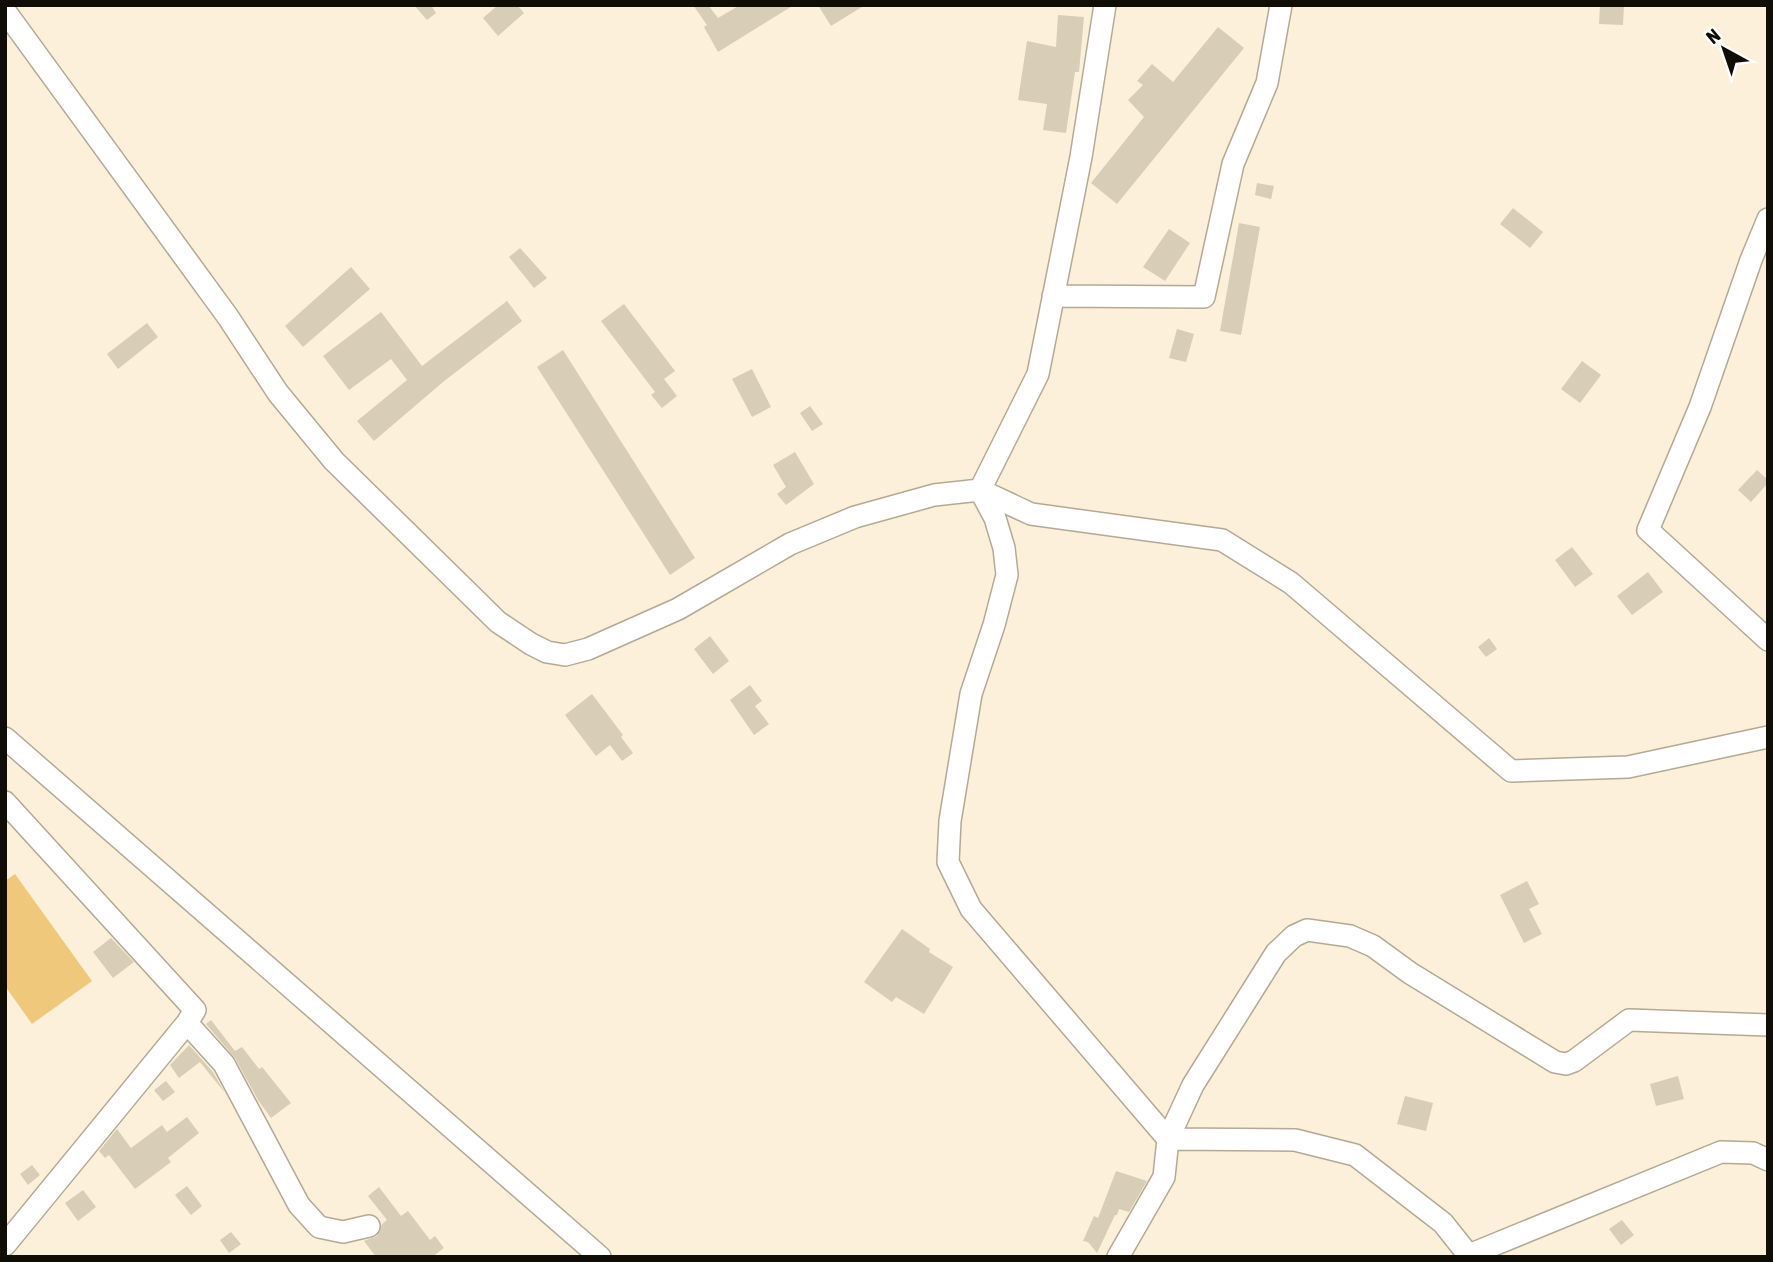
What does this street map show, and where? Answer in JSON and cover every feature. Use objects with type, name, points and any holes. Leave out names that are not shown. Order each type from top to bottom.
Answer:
[{"type":"street","points":[[980,490],[1038,374],[1081,157],[1105,5]]},
{"type":"street","points":[[1053,296],[1204,297],[1233,164],[1267,83],[1281,5]]},
{"type":"street","points":[[5,11],[228,317],[278,393],[334,461],[498,622],[531,645],[547,652],[565,655],[589,649],[678,608],[790,544],[856,517],[934,495],[980,490],[1031,514],[1222,540],[1291,583],[1511,771],[1628,767],[1768,737]]},
{"type":"street","points":[[1768,219],[1700,407],[1648,530],[1768,640]]},
{"type":"street","points":[[980,490],[995,518],[1004,548],[1007,575],[971,694],[950,821],[948,862],[971,909],[1168,1139],[1295,1140],[1355,1155],[1443,1223],[1469,1256],[1721,1153],[1753,1153],[1768,1160]]},
{"type":"street","points":[[5,738],[600,1257]]},
{"type":"street","points":[[5,802],[195,1010],[5,1245]]},
{"type":"street","points":[[1118,1257],[1164,1177],[1168,1139],[1193,1085],[1276,953],[1294,936],[1307,929],[1350,936],[1373,946],[1410,973],[1555,1062],[1566,1064],[1574,1061],[1629,1020],[1768,1026]]},
{"type":"street","points":[[187,1023],[224,1064],[299,1205],[319,1227],[343,1233],[369,1226]]},
{"type":"shaded area","points":[[15,874],[92,981],[32,1024],[5,986],[5,881]]},
{"type":"building","points":[[414,5],[431,5],[436,13],[427,20]]},
{"type":"building","points":[[498,5],[517,5],[524,13],[498,36],[483,18]]},
{"type":"building","points":[[693,5],[708,5],[718,18],[740,5],[794,5],[718,52],[704,27],[707,25]]},
{"type":"building","points":[[818,5],[865,5],[831,26]]},
{"type":"building","points":[[1600,5],[1624,5],[1623,25],[1599,24]]},
{"type":"building","points":[[1058,15],[1084,17],[1079,72],[1075,72],[1066,133],[1043,130],[1047,104],[1018,100],[1027,41],[1056,47]]},
{"type":"building","points":[[1218,27],[1244,48],[1117,204],[1091,183],[1144,117],[1128,100],[1143,85],[1137,81],[1152,64],[1173,82]]},
{"type":"building","points":[[1257,183],[1274,186],[1271,199],[1255,195]]},
{"type":"building","points":[[1513,208],[1543,232],[1530,248],[1500,224]]},
{"type":"building","points":[[1239,223],[1260,227],[1241,335],[1220,331]]},
{"type":"building","points":[[1169,229],[1190,243],[1165,281],[1143,267]]},
{"type":"building","points":[[520,248],[547,278],[534,288],[509,257]]},
{"type":"building","points":[[351,267],[370,289],[303,347],[285,326]]},
{"type":"building","points":[[507,301],[522,321],[443,382],[374,441],[357,421],[407,380],[391,359],[349,390],[323,356],[381,312],[422,366]]},
{"type":"building","points":[[624,304],[675,371],[664,379],[677,396],[662,408],[651,395],[655,392],[601,321]]},
{"type":"building","points":[[147,323],[158,337],[118,369],[107,354]]},
{"type":"building","points":[[1177,329],[1194,334],[1186,362],[1169,358]]},
{"type":"building","points":[[563,350],[695,558],[670,575],[537,367]]},
{"type":"building","points":[[1582,361],[1601,375],[1580,403],[1561,389]]},
{"type":"building","points":[[752,369],[771,407],[752,417],[732,379]]},
{"type":"building","points":[[810,406],[823,424],[812,431],[800,413]]},
{"type":"building","points":[[795,452],[814,484],[786,505],[777,494],[786,487],[773,465]]},
{"type":"building","points":[[1757,470],[1768,483],[1751,502],[1738,490]]},
{"type":"building","points":[[1572,547],[1593,574],[1575,587],[1555,560]]},
{"type":"building","points":[[1648,572],[1663,592],[1632,615],[1617,596]]},
{"type":"building","points":[[710,636],[729,661],[713,674],[694,649]]},
{"type":"building","points":[[1489,638],[1497,649],[1486,657],[1478,647]]},
{"type":"building","points":[[750,685],[762,701],[755,706],[769,724],[754,735],[730,700]]},
{"type":"building","points":[[592,694],[633,753],[622,761],[610,745],[596,756],[565,715]]},
{"type":"building","points":[[1527,881],[1539,904],[1529,909],[1542,934],[1524,943],[1500,895]]},
{"type":"building","points":[[902,929],[930,949],[929,952],[953,967],[924,1014],[896,997],[892,1002],[864,982]]},
{"type":"building","points":[[111,938],[134,962],[113,978],[93,952]]},
{"type":"building","points":[[211,1020],[235,1051],[242,1047],[291,1103],[271,1118],[235,1058],[206,1024]]},
{"type":"building","points":[[189,1045],[213,1072],[225,1093],[200,1062],[179,1078],[170,1065]]},
{"type":"building","points":[[1678,1076],[1684,1099],[1656,1106],[1650,1084]]},
{"type":"building","points":[[166,1081],[175,1092],[163,1101],[154,1090]]},
{"type":"building","points":[[1405,1096],[1433,1103],[1426,1131],[1397,1124]]},
{"type":"building","points":[[187,1117],[199,1133],[168,1158],[171,1162],[135,1189],[109,1155],[105,1158],[99,1151],[117,1129],[131,1148],[162,1125],[167,1132]]},
{"type":"building","points":[[32,1165],[40,1175],[28,1185],[20,1174]]},
{"type":"building","points":[[1116,1171],[1147,1181],[1129,1212],[1119,1209],[1097,1253],[1088,1242],[1083,1241],[1094,1216],[1098,1218]]},
{"type":"building","points":[[187,1186],[202,1206],[191,1215],[175,1195]]},
{"type":"building","points":[[379,1187],[401,1216],[408,1211],[430,1240],[435,1236],[444,1248],[432,1257],[376,1257],[364,1241],[377,1236],[382,1224],[387,1220],[368,1196]]},
{"type":"building","points":[[83,1190],[96,1207],[78,1221],[65,1203]]},
{"type":"building","points":[[1622,1220],[1634,1235],[1621,1245],[1609,1229]]},
{"type":"building","points":[[231,1232],[241,1244],[229,1253],[220,1240]]}]
